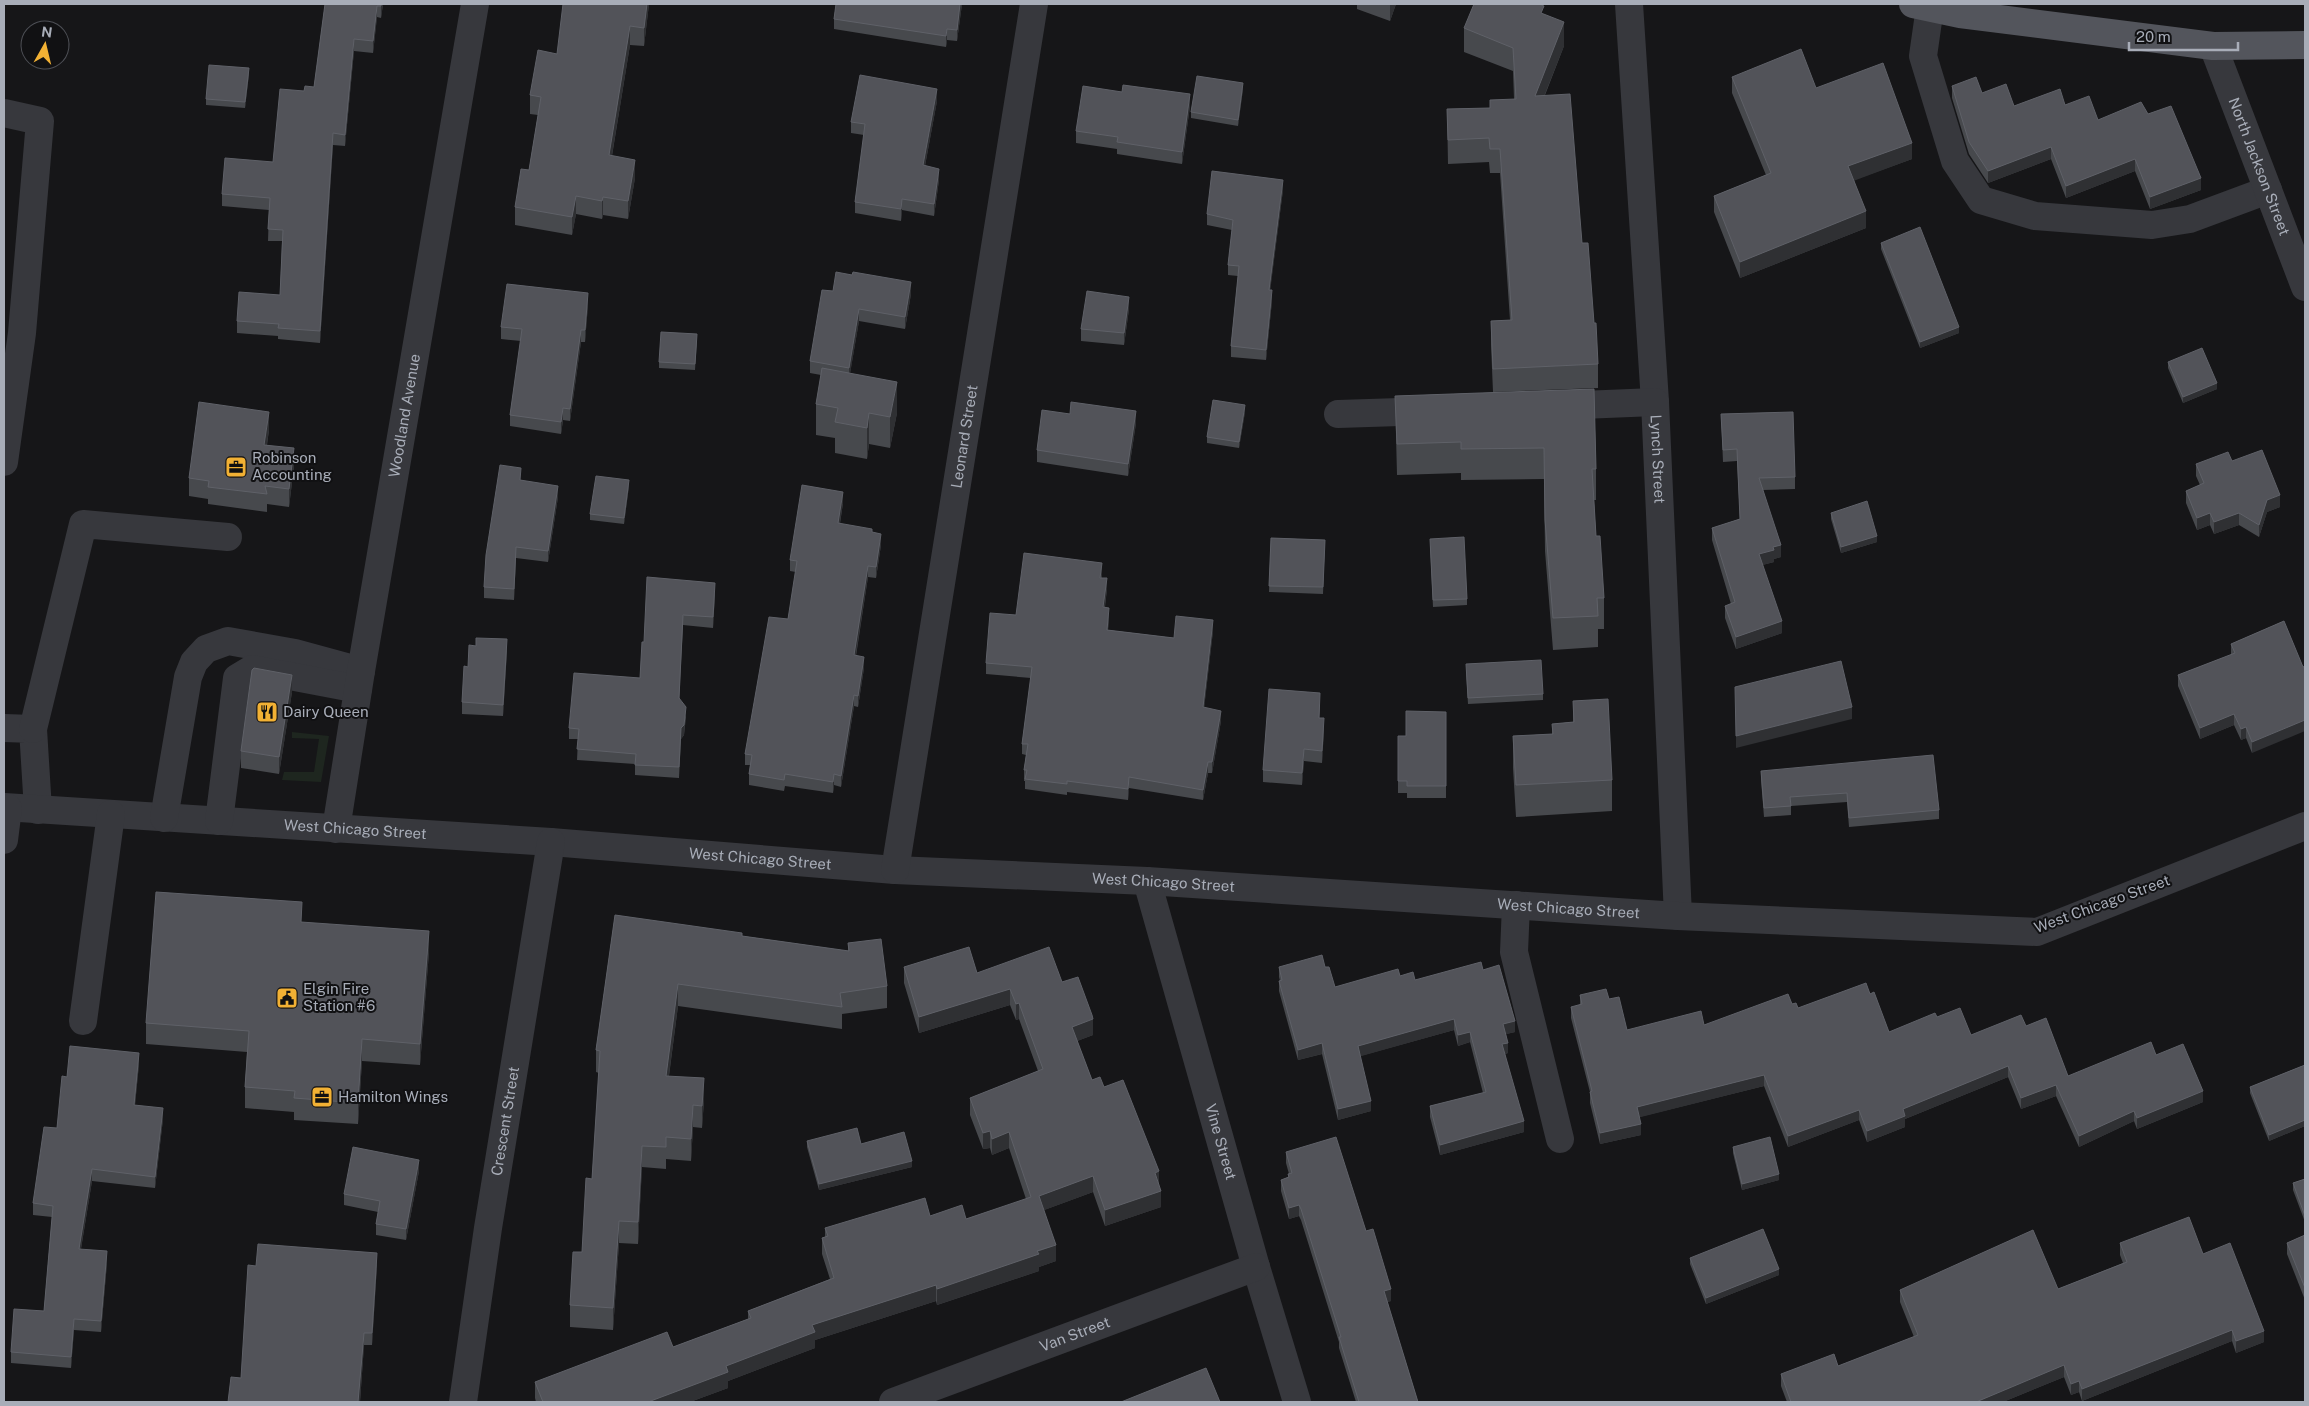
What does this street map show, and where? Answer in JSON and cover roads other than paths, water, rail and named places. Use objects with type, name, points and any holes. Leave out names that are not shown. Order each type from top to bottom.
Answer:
[{"type":"main road","points":[[1922,6],[1960,14],[2213,46],[2305,45]]},
{"type":"street","name":"Woodland Avenue","points":[[336,829],[475,4]]},
{"type":"street","name":"Leonard Street","points":[[895,870],[1034,4]]},
{"type":"street","name":"Lynch Street","points":[[1629,4],[1655,402],[1678,916]]},
{"type":"street","points":[[1922,6],[1924,56],[1955,161],[1981,200],[2035,216],[2152,225],[2190,219],[2268,190]]},
{"type":"street","name":"North Jackson Street","points":[[2213,46],[2305,287]]},
{"type":"street","points":[[4,113],[40,121],[14,307],[4,462]]},
{"type":"street","points":[[1536,407],[1655,402]]},
{"type":"street","points":[[1338,414],[1457,410]]},
{"type":"street","points":[[38,810],[33,729],[82,524],[228,537]]},
{"type":"street","points":[[164,818],[188,677],[194,662],[206,649],[228,641],[295,653],[360,680]]},
{"type":"street","points":[[219,821],[237,678],[252,668],[360,680]]},
{"type":"street","points":[[4,728],[33,729]]},
{"type":"street","points":[[4,840],[6,808]]},
{"type":"street","name":"West Chicago Street","points":[[6,808],[550,842],[895,870],[1147,880],[1678,916],[2037,932],[2305,826]]},
{"type":"street","points":[[83,1021],[111,814]]},
{"type":"street","name":"Crescent Street","points":[[463,1402],[488,1228],[550,842]]},
{"type":"street","name":"Vine Street","points":[[1147,880],[1256,1267],[1297,1402]]},
{"type":"street","points":[[1516,905],[1514,952],[1560,1139]]},
{"type":"street","name":"Van Street","points":[[893,1402],[1256,1267]]},
{"type":"place","name":"Robinson Accounting","points":[[236,467]]},
{"type":"place","name":"Dairy Queen","points":[[267,712]]},
{"type":"place","name":"Elgin Fire Station #6","points":[[287,998]]},
{"type":"place","name":"Hamilton Wings","points":[[322,1097]]}]
